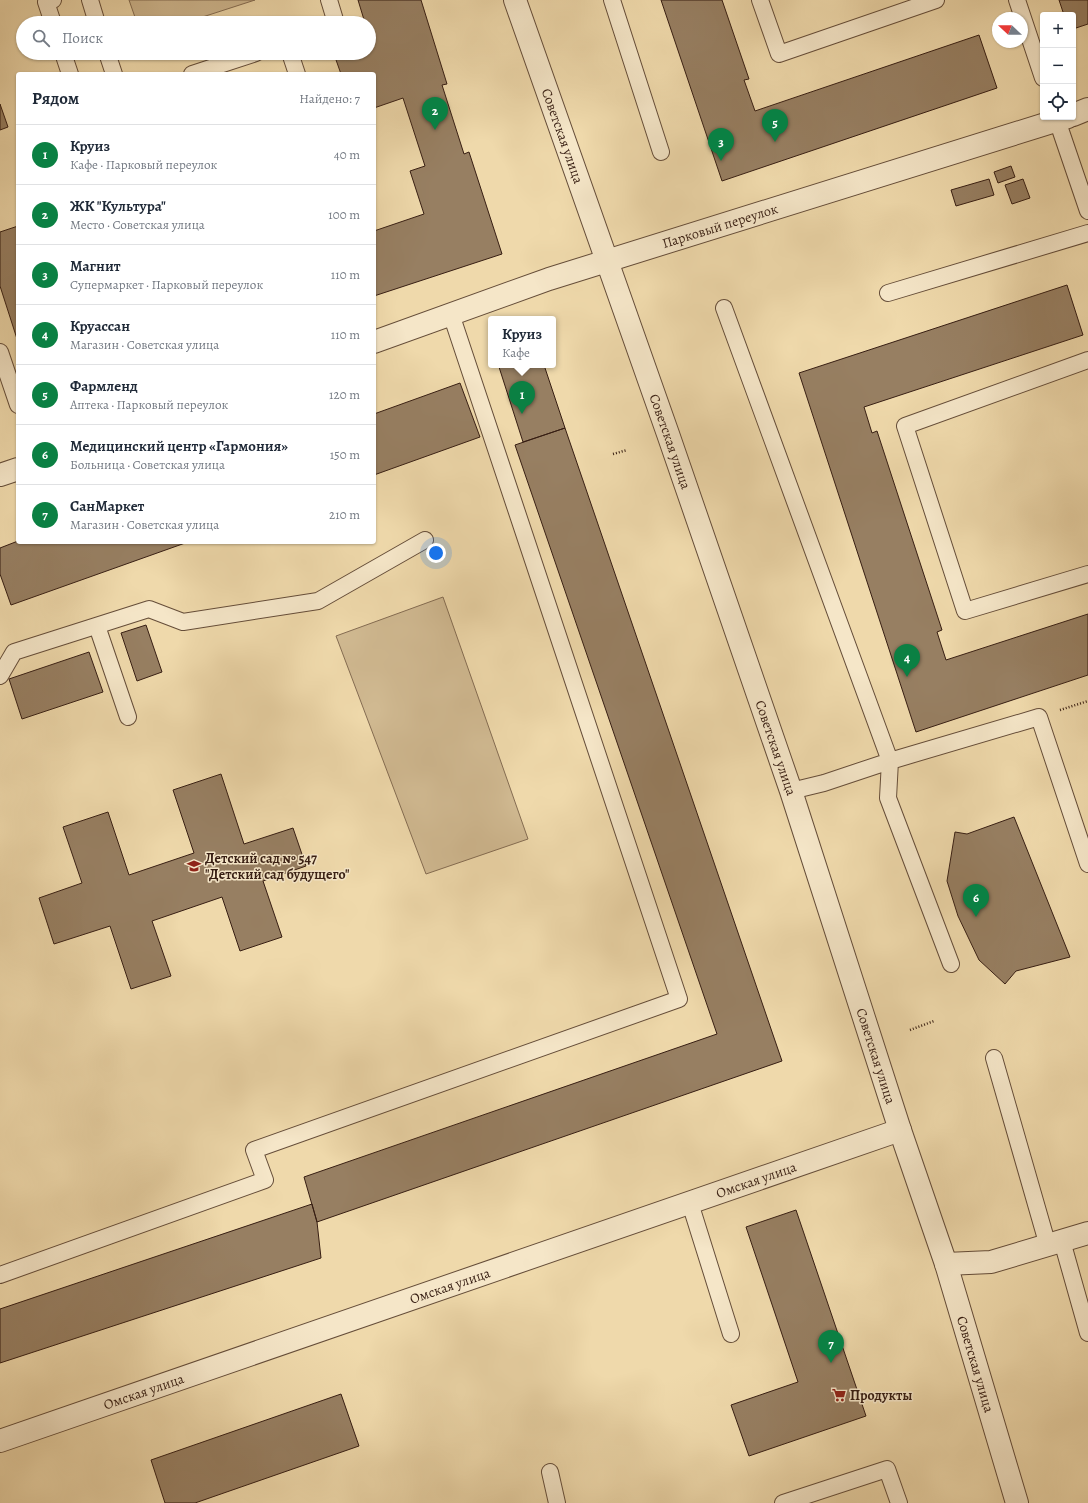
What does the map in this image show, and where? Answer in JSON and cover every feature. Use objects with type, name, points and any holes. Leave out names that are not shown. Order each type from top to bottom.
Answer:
[{"type":"street","name":"Советская улица","points":[[515,0],[608,261],[790,791],[900,1130],[946,1264],[1013,1502]]},
{"type":"street","name":"Парковый переулок","points":[[1076,113],[1088,109]]},
{"type":"street","name":"Парковый переулок","points":[[376,341],[549,279],[1054,120]]},
{"type":"street","points":[[0,475],[16,470]]},
{"type":"street","name":"Омская улица","points":[[0,1441],[900,1130]]},
{"type":"street","points":[[946,1264],[991,1262],[1088,1233]]},
{"type":"lane","points":[[51,16],[46,2],[53,0]]},
{"type":"lane","points":[[90,0],[95,16]]},
{"type":"lane","points":[[329,0],[334,16]]},
{"type":"lane","points":[[612,0],[661,152]]},
{"type":"lane","points":[[760,0],[779,54],[936,0]]},
{"type":"lane","points":[[1018,0],[1040,69]]},
{"type":"lane","points":[[65,60],[69,72]]},
{"type":"lane","points":[[109,60],[113,72]]},
{"type":"lane","points":[[205,72],[218,70],[240,60]]},
{"type":"lane","points":[[292,60],[296,72]]},
{"type":"lane","points":[[1064,120],[1088,211]]},
{"type":"lane","points":[[888,293],[1088,233]]},
{"type":"lane","points":[[724,308],[890,761],[888,798],[951,964]]},
{"type":"lane","points":[[0,1275],[265,1180],[254,1150],[679,999],[451,314]]},
{"type":"lane","points":[[0,352],[16,399]]},
{"type":"lane","points":[[1088,360],[905,426],[965,610],[1088,574]]},
{"type":"lane","points":[[1,668],[14,652],[149,609],[183,622],[318,601],[425,540]]},
{"type":"lane","points":[[97,626],[128,717]]},
{"type":"lane","points":[[790,791],[824,783],[890,761],[1039,718],[1088,864]]},
{"type":"lane","points":[[994,1058],[1055,1243],[1088,1333]]},
{"type":"lane","points":[[690,1203],[731,1334]]},
{"type":"lane","points":[[783,1503],[887,1469],[899,1503]]},
{"type":"lane","points":[[550,1472],[557,1503]]},
{"type":"path","points":[[613,454],[627,450]]},
{"type":"path","points":[[1039,718],[1088,701]]},
{"type":"path","points":[[910,1030],[934,1021]]},
{"type":"shaded area","points":[[129,0],[255,0],[206,16],[135,16]]},
{"type":"shaded area","points":[[443,597],[528,839],[426,874],[336,636]]},
{"type":"building","points":[[358,0],[421,0],[447,84],[442,85],[464,154],[469,152],[502,254],[376,295],[376,230],[424,214],[410,171],[425,166],[403,98],[376,107],[376,72],[340,72],[336,60],[376,60],[376,16],[363,16]]},
{"type":"building","points":[[661,0],[722,0],[749,79],[744,80],[755,111],[979,35],[997,88],[722,181]]},
{"type":"building","points":[[1059,0],[1088,0],[1088,24],[1076,28],[1076,12],[1063,12]]},
{"type":"building","points":[[0,104],[8,127],[0,130]]},
{"type":"building","points":[[1011,166],[1015,177],[998,183],[994,172]]},
{"type":"building","points":[[989,179],[994,195],[956,206],[951,190]]},
{"type":"building","points":[[1023,179],[1030,198],[1012,204],[1005,185]]},
{"type":"building","points":[[16,227],[16,336],[0,286],[0,232]]},
{"type":"building","points":[[1067,285],[1083,335],[864,407],[872,433],[877,431],[942,630],[937,632],[946,660],[1088,614],[1088,675],[916,732],[799,373]]},
{"type":"building","points":[[499,368],[545,368],[565,428],[523,442]]},
{"type":"building","points":[[460,383],[480,437],[376,474],[376,413]]},
{"type":"building","points":[[565,428],[782,1061],[317,1222],[304,1177],[717,1034],[515,445]]},
{"type":"building","points":[[16,542],[16,544],[182,544],[11,605],[0,574],[0,548]]},
{"type":"building","points":[[146,625],[162,672],[137,681],[121,633]]},
{"type":"building","points":[[89,652],[103,692],[22,719],[9,679]]},
{"type":"building","points":[[221,774],[244,844],[293,828],[306,866],[263,881],[282,937],[240,951],[222,897],[152,921],[171,976],[131,989],[110,926],[54,944],[39,898],[82,883],[63,827],[108,812],[129,875],[194,853],[173,790]]},
{"type":"building","points":[[1014,817],[1070,957],[1016,971],[1005,984],[979,960],[958,916],[947,881],[955,832],[967,834]]},
{"type":"building","points":[[312,1204],[317,1222],[321,1258],[0,1363],[0,1309]]},
{"type":"building","points":[[796,1210],[866,1416],[749,1456],[731,1405],[798,1382],[746,1227]]},
{"type":"building","points":[[341,1394],[359,1446],[195,1503],[165,1503],[151,1460]]},
{"type":"place","name":"ЖК \"Культура\"","points":[[435,130]]},
{"type":"place","name":"Фармленд","points":[[775,142]]},
{"type":"place","name":"Магнит","points":[[721,161]]},
{"type":"place","name":"Круиз","points":[[522,414]]},
{"type":"place","name":"Круассан","points":[[907,677]]},
{"type":"place","name":"Детский сад № 547 \"Детский сад будущего\"","points":[[194,866]]},
{"type":"place","name":"Медицинский центр «Гармония»","points":[[976,917]]},
{"type":"place","name":"СанМаркет","points":[[831,1363]]},
{"type":"place","name":"Продукты","points":[[839,1395]]}]
